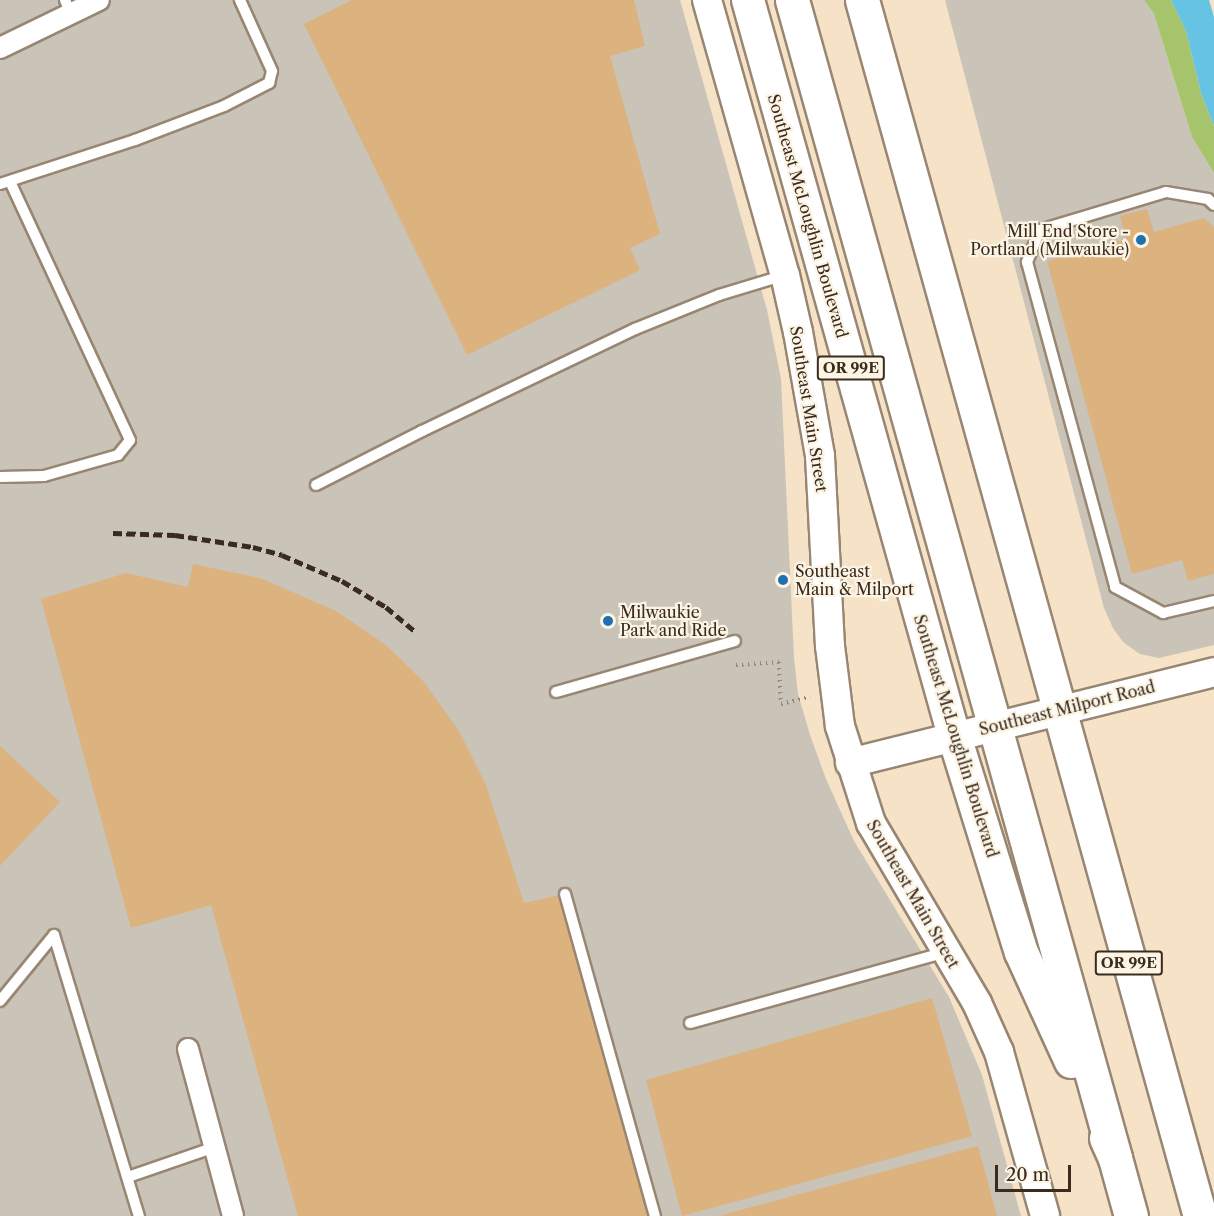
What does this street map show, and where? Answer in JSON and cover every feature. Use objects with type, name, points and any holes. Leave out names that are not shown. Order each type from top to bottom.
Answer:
[{"type":"highway","points":[[792,0],[1115,1158]]},
{"type":"highway","name":"OR 99E","points":[[862,0],[1200,1216]]},
{"type":"highway","name":"Southeast McLoughlin Boulevard","points":[[954,736],[1021,952],[1115,1158],[1131,1216]]},
{"type":"main road","name":"Southeast McLoughlin Boulevard","points":[[748,0],[954,736]]},
{"type":"street","points":[[0,48],[68,7],[99,0]]},
{"type":"street","name":"Southeast Main Street","points":[[707,0],[785,275],[820,456],[834,691],[850,764],[871,824],[976,1003],[999,1052],[1045,1216]]},
{"type":"street","name":"Southeast Milport Road","points":[[850,764],[1214,672]]},
{"type":"street","points":[[188,1048],[233,1216]]},
{"type":"lane","points":[[0,477],[44,476],[118,455],[130,440],[5,182],[135,140],[224,106],[269,83],[272,71],[240,0]]},
{"type":"lane","points":[[1214,205],[1208,200],[1166,192],[1040,230],[1027,262],[1115,587],[1163,613],[1214,601]]},
{"type":"lane","points":[[316,485],[422,431],[635,329],[719,296],[785,275]]},
{"type":"lane","points":[[556,693],[735,641]]},
{"type":"lane","points":[[565,894],[655,1216]]},
{"type":"lane","points":[[0,1000],[54,935],[139,1216]]},
{"type":"lane","points":[[690,1023],[946,952]]},
{"type":"lane","points":[[128,1177],[215,1147]]},
{"type":"path","points":[[736,665],[779,662],[781,704],[834,691]]},
{"type":"shaded area","points":[[0,0],[680,0],[767,310],[781,379],[794,658],[798,694],[826,779],[854,841],[949,997],[982,1075],[1021,1216],[0,1216]]},
{"type":"shaded area","points":[[945,0],[1144,0],[1154,14],[1192,137],[1214,173],[1214,645],[1159,658],[1140,654],[1123,642],[1113,628],[1104,608]]},
{"type":"green space","points":[[1144,0],[1171,0],[1186,31],[1201,93],[1214,126],[1214,173],[1192,137],[1154,14]]},
{"type":"water","points":[[1171,0],[1209,0],[1214,17],[1214,126],[1201,93],[1186,31]]},
{"type":"building","points":[[352,0],[634,0],[645,46],[610,56],[660,234],[630,248],[640,270],[467,355],[304,24]]},
{"type":"building","points":[[1147,209],[1154,232],[1204,218],[1214,227],[1214,574],[1188,581],[1182,560],[1132,574],[1047,261],[1126,239],[1120,216]]},
{"type":"building","points":[[193,564],[260,578],[336,611],[386,645],[423,681],[459,731],[486,785],[524,903],[559,895],[649,1216],[298,1216],[211,905],[131,928],[41,599],[126,573],[188,587]]},
{"type":"building","points":[[0,746],[60,802],[0,866]]},
{"type":"building","points":[[932,998],[972,1136],[682,1216],[646,1080]]},
{"type":"building","points":[[978,1146],[997,1216],[722,1216],[722,1215]]},
{"type":"railway","points":[[113,533],[175,535],[253,547],[282,555],[342,581],[386,607],[417,633]]},
{"type":"place","name":"Mill End Store - Portland (Milwaukie)","points":[[1141,240]]},
{"type":"place","name":"Southeast Main & Milport","points":[[783,580]]},
{"type":"place","name":"Milwaukie Park and Ride","points":[[608,621]]}]
